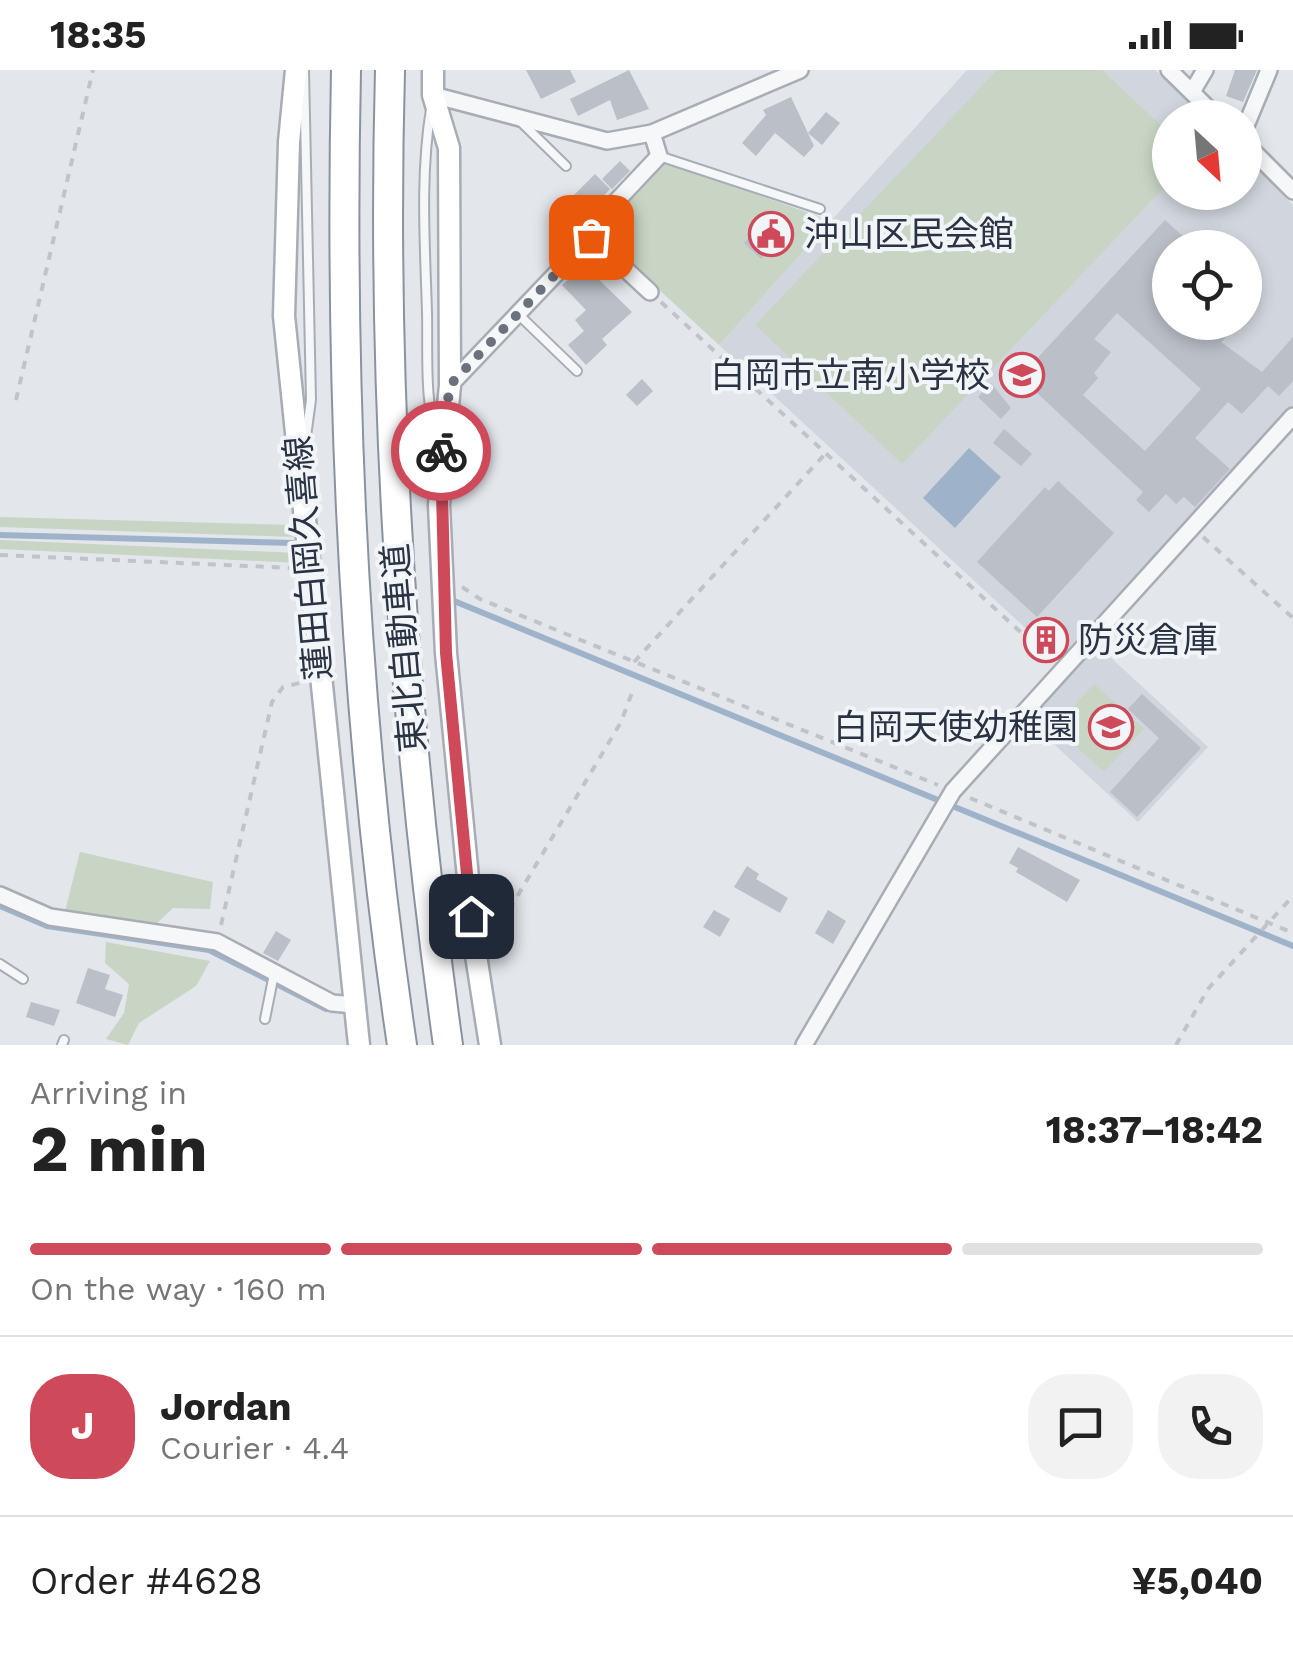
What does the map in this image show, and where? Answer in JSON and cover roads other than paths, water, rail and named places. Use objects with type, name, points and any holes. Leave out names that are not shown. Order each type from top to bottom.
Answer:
[{"type":"highway","name":"東北自動車道","points":[[346,70],[344,364],[351,530],[377,860],[402,1045]]},
{"type":"highway","name":"東北自動車道","points":[[390,70],[394,527],[418,816],[448,1045]]},
{"type":"street","name":"蓮田白岡久喜線","points":[[296,70],[289,142],[284,316],[358,1045]]},
{"type":"street","points":[[433,70],[433,95],[448,148],[450,385],[441,452],[443,587],[475,948],[490,1045]]},
{"type":"street","points":[[433,95],[608,140],[652,133],[762,77],[800,70]]},
{"type":"street","points":[[1169,70],[1200,100]]},
{"type":"street","points":[[1192,92],[1206,70]]},
{"type":"street","points":[[1257,100],[1269,70]]},
{"type":"street","points":[[450,385],[591,237],[594,225],[659,156],[652,133]]},
{"type":"street","points":[[1262,160],[1293,191]]},
{"type":"street","points":[[591,237],[650,292]]},
{"type":"street","points":[[804,1045],[952,792],[1293,416]]},
{"type":"street","points":[[0,895],[50,917],[217,942],[332,1003],[354,1005]]},
{"type":"lane","points":[[301,463],[310,400],[304,70]]},
{"type":"lane","points":[[433,95],[425,144],[428,355],[432,426],[441,452]]},
{"type":"lane","points":[[515,116],[566,166]]},
{"type":"lane","points":[[659,156],[820,209]]},
{"type":"lane","points":[[518,314],[577,371]]},
{"type":"lane","points":[[0,964],[22,979]]},
{"type":"lane","points":[[265,1019],[274,974]]},
{"type":"water","points":[[969,448],[1001,477],[955,528],[923,498]]},
{"type":"waterway","points":[[0,535],[294,543]]},
{"type":"waterway","points":[[454,601],[1293,946]]},
{"type":"waterway","points":[[0,906],[47,926],[209,950],[326,1009]]},
{"type":"place","name":"沖山区民会館","points":[[771,234]]},
{"type":"place","name":"白岡市立南小学校","points":[[1022,375]]},
{"type":"place","name":"防災倉庫","points":[[1046,640]]},
{"type":"place","name":"白岡天使幼稚園","points":[[1111,727]]}]
